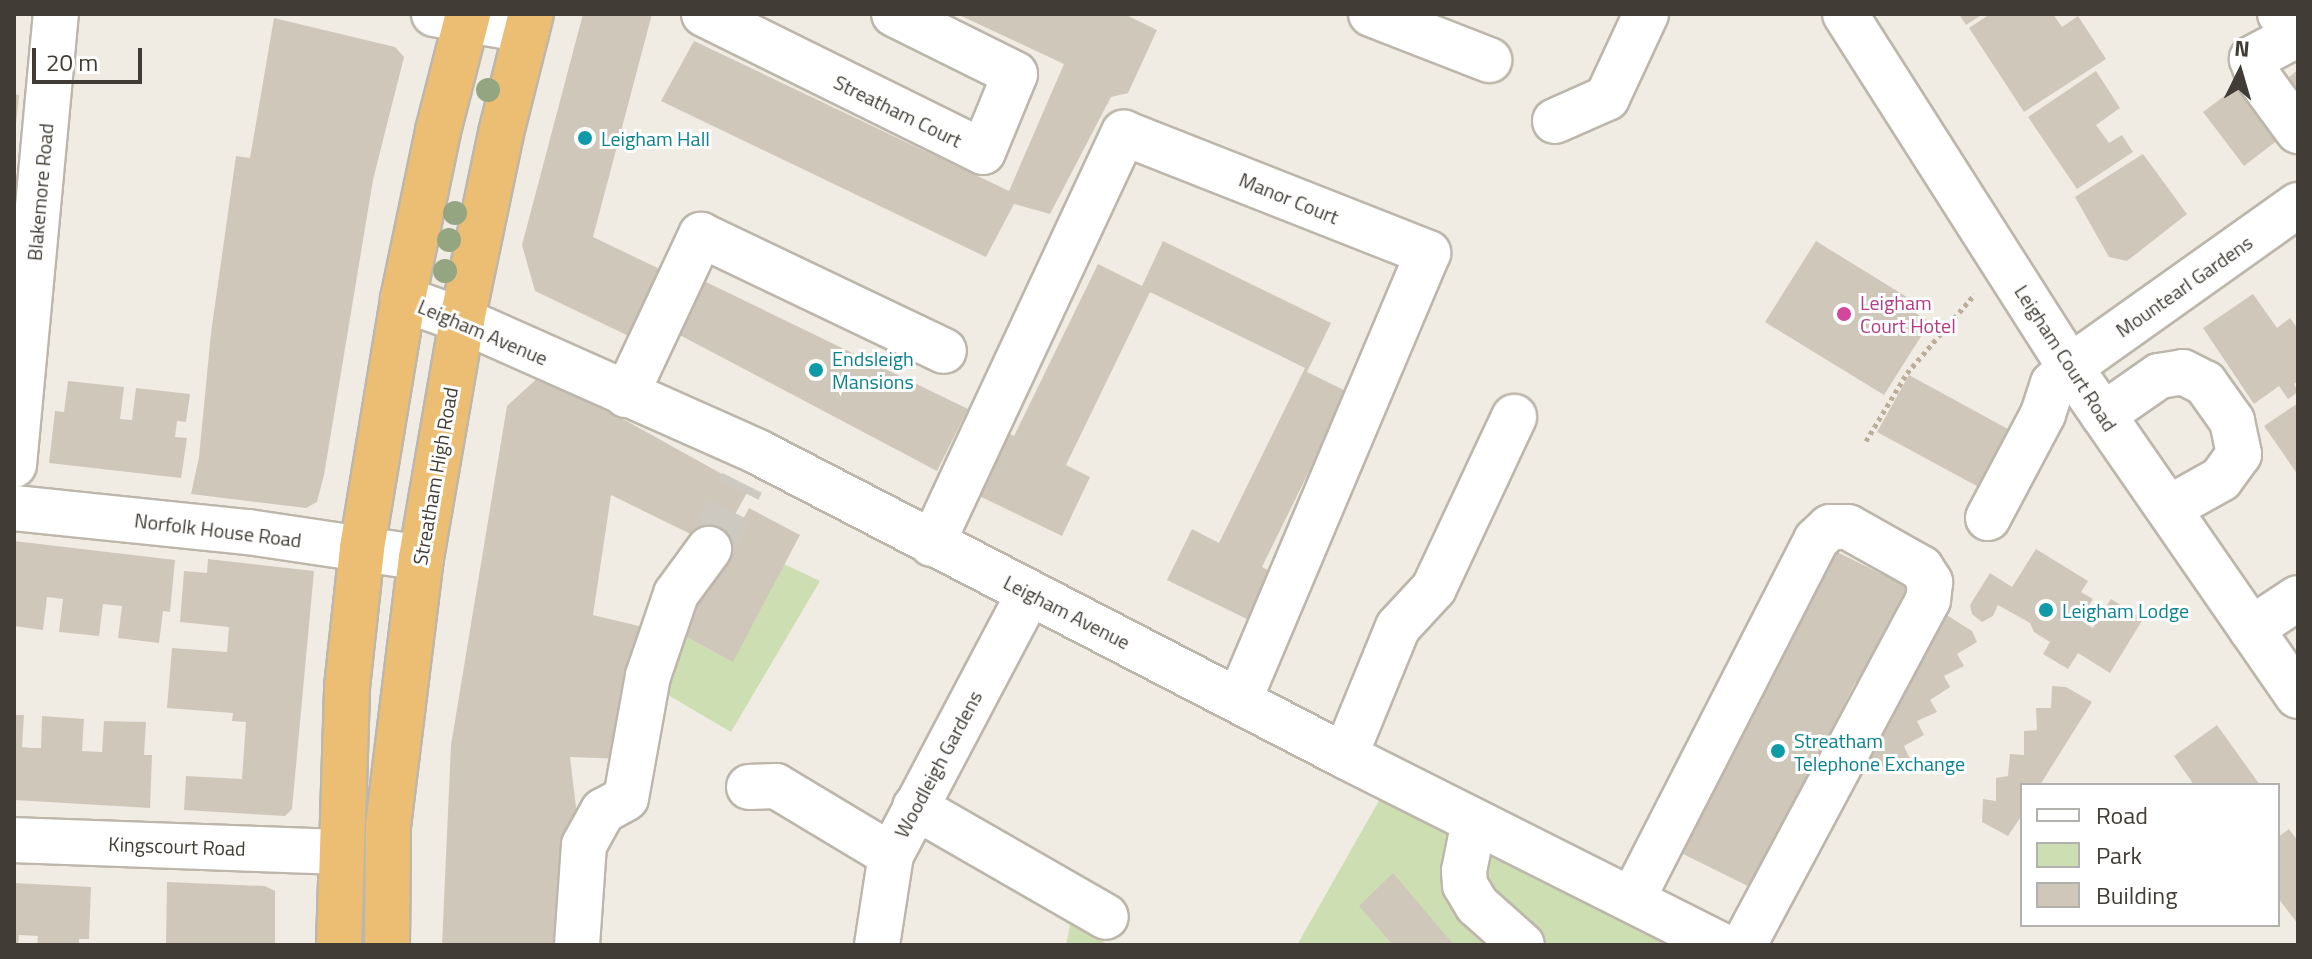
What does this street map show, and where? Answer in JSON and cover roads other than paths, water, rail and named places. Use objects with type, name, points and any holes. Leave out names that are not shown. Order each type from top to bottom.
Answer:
[{"type":"highway","points":[[339,945],[339,852],[347,687],[362,548],[403,299],[438,131],[456,16]]},
{"type":"highway","name":"Streatham High Road","points":[[387,945],[388,826],[421,558],[462,320],[501,133],[529,22]]},
{"type":"street","name":"Blakemore Road","points":[[14,465],[56,14]]},
{"type":"street","name":"Streatham Court","points":[[704,14],[983,152],[1015,74],[894,14]]},
{"type":"street","points":[[1371,14],[1489,60]]},
{"type":"street","points":[[1555,121],[1607,98],[1646,14]]},
{"type":"street","name":"Leigham Court Road","points":[[1845,14],[2070,367],[2298,696]]},
{"type":"street","points":[[2280,14],[2290,26],[2287,40],[2252,59],[2259,78],[2298,131]]},
{"type":"street","points":[[456,16],[529,22]]},
{"type":"street","name":"Manor Court","points":[[932,544],[1124,133],[1428,253],[1240,699]]},
{"type":"street","name":"Mountearl Gardens","points":[[2070,367],[2298,205]]},
{"type":"street","points":[[626,395],[701,235],[944,351]]},
{"type":"street","name":"Leigham Avenue","points":[[403,299],[462,320],[626,395],[750,467],[932,544],[1721,945]]},
{"type":"street","points":[[1988,518],[2043,414],[2053,384],[2070,367]]},
{"type":"street","points":[[2103,415],[2159,376],[2183,372],[2205,383],[2232,421],[2239,454],[2221,479],[2169,508]]},
{"type":"street","points":[[1345,756],[1398,627],[1434,588],[1514,417]]},
{"type":"street","name":"Norfolk House Road","points":[[14,508],[362,548],[421,558]]},
{"type":"street","points":[[1632,900],[1816,540],[1830,527],[1848,527],[1921,568],[1930,582],[1928,600],[1744,945]]},
{"type":"street","points":[[577,945],[584,845],[603,811],[626,798],[648,676],[676,594],[709,549]]},
{"type":"street","name":"Woodleigh Gardens","points":[[877,945],[891,855],[1029,593]]},
{"type":"street","points":[[2251,629],[2298,598]]},
{"type":"street","points":[[749,787],[776,786],[891,855]]},
{"type":"street","points":[[915,807],[1106,917]]},
{"type":"street","points":[[1474,821],[1464,871],[1465,885],[1477,905],[1522,945]]},
{"type":"street","name":"Kingscourt Road","points":[[14,840],[339,852]]},
{"type":"tunnel","points":[[709,549],[742,483]]},
{"type":"place","name":"Leigham Hall","points":[[585,138]]},
{"type":"place","name":"Leigham Court Hotel","points":[[1844,314]]},
{"type":"place","name":"Endsleigh Mansions","points":[[816,370]]},
{"type":"place","name":"Leigham Lodge","points":[[2046,610]]},
{"type":"place","name":"Streatham Telephone Exchange","points":[[1778,751]]}]
